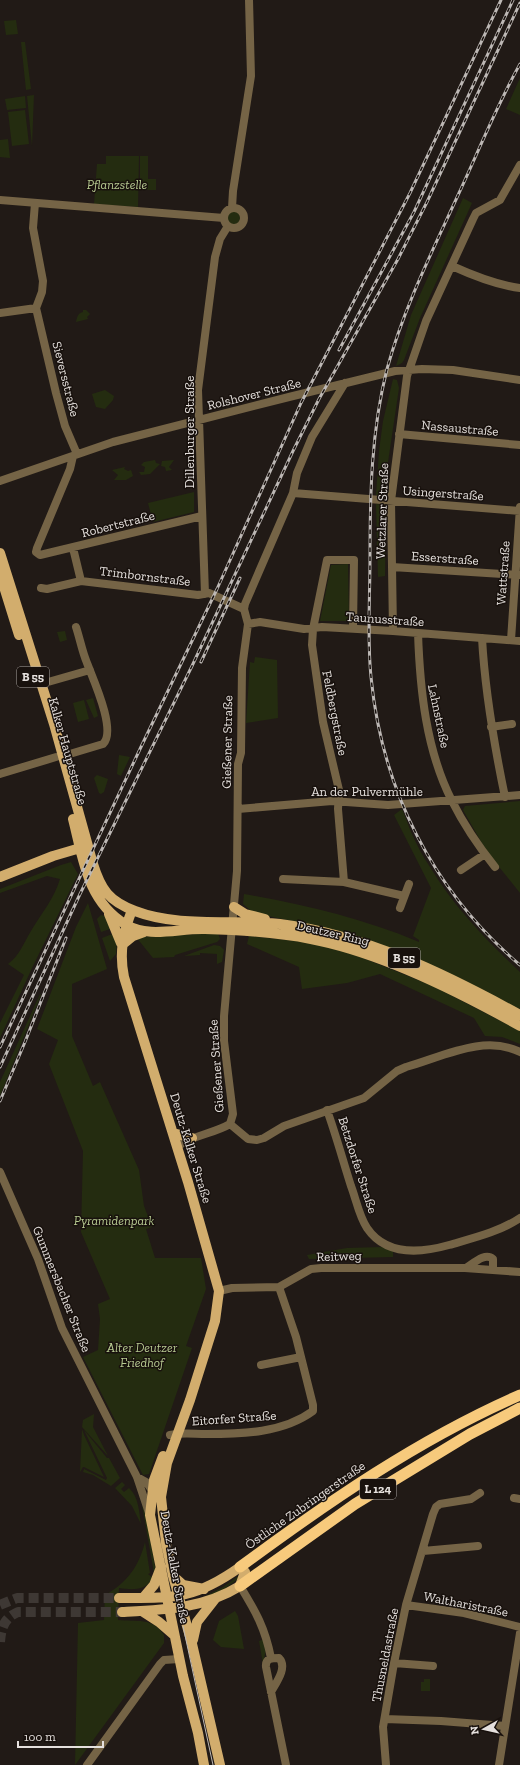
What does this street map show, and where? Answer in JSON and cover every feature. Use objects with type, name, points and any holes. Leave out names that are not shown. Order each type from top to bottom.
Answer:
[{"type":"highway","points":[[425,1443],[461,1420],[520,1389]]},
{"type":"highway","name":"Östliche Zubringerstraße","points":[[240,1567],[354,1485],[425,1443],[520,1395]]},
{"type":"highway","name":"L 124","points":[[240,1586],[355,1504],[470,1434],[520,1408]]},
{"type":"main road","name":"Kalker Hauptstraße","points":[[0,552],[7,598],[41,684],[84,847],[106,894],[118,903],[132,910]]},
{"type":"main road","name":"Kalker Hauptstraße","points":[[0,574],[60,756]]},
{"type":"main road","name":"Kalker Hauptstraße","points":[[84,847],[83,861],[92,889],[108,912],[126,925]]},
{"type":"main road","points":[[0,877],[53,856],[84,847]]},
{"type":"main road","points":[[234,907],[245,914],[264,918],[280,924]]},
{"type":"main road","name":"Deutz-Kalker Straße","points":[[132,910],[126,925],[122,945],[122,965],[127,990],[205,1237],[219,1291],[215,1321],[196,1379],[187,1393],[174,1434],[162,1480],[161,1508],[172,1576],[173,1597],[170,1610],[174,1635],[198,1733],[204,1765]]},
{"type":"main road","name":"Deutzer Ring","points":[[132,910],[169,919],[232,926],[311,939],[369,955],[434,982],[520,1026]]},
{"type":"main road","points":[[108,912],[122,945],[133,936],[144,932]]},
{"type":"main road","name":"Deutzer Ring","points":[[126,925],[144,932],[160,932],[280,924],[349,938],[395,954],[520,1015]]},
{"type":"main road","points":[[172,1133],[192,1138]]},
{"type":"main road","name":"Deutz-Kalker Straße","points":[[174,1434],[154,1480],[150,1515],[161,1567],[173,1597],[181,1608],[192,1644],[220,1765]]},
{"type":"main road","points":[[143,1598],[154,1585],[161,1567]]},
{"type":"main road","points":[[240,1567],[244,1569],[245,1574],[240,1586]]},
{"type":"main road","name":"Östliche Zubringerstraße","points":[[119,1598],[173,1597],[204,1589],[218,1582],[240,1567]]},
{"type":"main road","points":[[172,1576],[183,1585],[204,1589]]},
{"type":"main road","name":"L 124","points":[[181,1608],[215,1599],[240,1586]]},
{"type":"main road","points":[[192,1644],[193,1634],[197,1622],[215,1599]]},
{"type":"main road","points":[[122,1612],[170,1610],[181,1608]]},
{"type":"main road","points":[[142,1611],[159,1622],[174,1635]]},
{"type":"street","points":[[232,208],[233,191],[250,76],[250,0]]},
{"type":"street","name":"Wetzlarer Straße","points":[[393,631],[391,501],[409,369],[426,321],[476,213],[500,200],[520,165]]},
{"type":"street","points":[[0,200],[224,218]]},
{"type":"street","points":[[0,313],[36,308],[42,292],[43,281],[33,228],[34,203]]},
{"type":"street","points":[[232,208],[241,212],[243,220],[237,228],[228,226],[224,218],[227,211],[232,208]]},
{"type":"street","name":"Dillenburger Straße","points":[[204,594],[198,390],[213,268],[220,239],[228,226]]},
{"type":"street","points":[[452,266],[483,279],[509,287],[520,288]]},
{"type":"street","name":"Sieversstraße","points":[[36,308],[56,393],[75,455]]},
{"type":"street","name":"Rolshover Straße","points":[[0,481],[113,442],[345,383],[409,369],[462,371],[520,380]]},
{"type":"street","points":[[244,609],[248,596],[293,494],[298,473],[312,437],[345,383]]},
{"type":"street","name":"Nassaustraße","points":[[399,434],[520,445]]},
{"type":"street","name":"Robertstraße","points":[[75,455],[37,548],[36,552],[40,556],[202,516]]},
{"type":"street","name":"Usingerstraße","points":[[293,494],[520,511]]},
{"type":"street","name":"Wattstraße","points":[[511,640],[518,575],[520,507]]},
{"type":"street","points":[[73,548],[81,581]]},
{"type":"street","name":"Feldbergstraße","points":[[344,882],[338,802],[339,790],[316,683],[312,645],[312,629],[327,560],[354,560],[353,628]]},
{"type":"street","name":"Esserstraße","points":[[392,566],[518,575]]},
{"type":"street","name":"Trimbornstraße","points":[[41,588],[47,589],[81,581],[204,594],[209,593],[244,609]]},
{"type":"street","name":"Gießener Straße","points":[[230,1124],[233,1114],[224,1041],[224,1016],[234,907],[238,809],[238,764],[241,753],[241,690],[248,624],[244,609]]},
{"type":"street","name":"Taunusstraße","points":[[248,624],[260,622],[312,629],[353,628],[520,641]]},
{"type":"street","points":[[41,684],[90,670],[76,627]]},
{"type":"street","name":"Lahnstraße","points":[[418,633],[422,701],[432,745],[443,781],[452,802],[470,834],[495,867]]},
{"type":"street","points":[[482,638],[491,727],[505,797]]},
{"type":"street","name":"Kalker Hauptstraße","points":[[60,756],[99,746],[107,740],[107,725],[96,684],[90,670]]},
{"type":"street","points":[[491,727],[512,724]]},
{"type":"street","points":[[0,774],[60,756]]},
{"type":"street","name":"An der Pulvermühle","points":[[238,809],[338,802],[388,806],[452,802],[520,795]]},
{"type":"street","points":[[461,870],[485,854]]},
{"type":"street","points":[[283,879],[344,882],[404,896]]},
{"type":"street","points":[[400,908],[408,884]]},
{"type":"street","name":"Betzdorfer Straße","points":[[230,1124],[248,1139],[257,1140],[328,1110],[364,1098],[397,1071],[406,1067],[479,1045],[492,1045],[509,1048],[520,1052]]},
{"type":"street","name":"Betzdorfer Straße","points":[[328,1110],[362,1219],[372,1235],[382,1243],[402,1251],[412,1252],[429,1250],[480,1236],[520,1218]]},
{"type":"street","points":[[177,1147],[185,1140],[219,1130],[230,1124]]},
{"type":"street","name":"Gummersbacher Straße","points":[[0,1172],[38,1260],[62,1328],[137,1477],[150,1515]]},
{"type":"street","name":"Reitweg","points":[[465,1268],[486,1256],[490,1256],[493,1259],[493,1269]]},
{"type":"street","name":"Reitweg","points":[[219,1291],[232,1288],[279,1287],[311,1269],[321,1268],[465,1268],[520,1272]]},
{"type":"street","name":"Eitorfer Straße","points":[[174,1434],[223,1434],[272,1430],[285,1426],[313,1411],[313,1405],[301,1357],[279,1287]]},
{"type":"street","points":[[261,1365],[301,1357]]},
{"type":"street","name":"Gummersbacher Straße","points":[[137,1477],[146,1482],[161,1508]]},
{"type":"street","name":"Thusneldastraße","points":[[386,1765],[383,1727],[394,1663],[406,1605],[436,1507],[440,1504],[472,1499],[480,1493]]},
{"type":"street","points":[[423,1552],[478,1546]]},
{"type":"street","points":[[240,1586],[262,1623],[268,1638],[271,1658]]},
{"type":"street","name":"Waltharistraße","points":[[406,1605],[464,1613],[520,1627]]},
{"type":"street","points":[[499,1765],[520,1633]]},
{"type":"street","points":[[271,1692],[281,1673],[283,1665],[280,1658],[271,1658],[265,1663],[286,1765]]},
{"type":"street","points":[[87,1765],[160,1664],[164,1660],[179,1659]]},
{"type":"street","points":[[394,1663],[433,1666]]},
{"type":"street","points":[[385,1720],[441,1721],[505,1726]]},
{"type":"green space","points":[[16,20],[18,34],[6,35],[4,21]]},
{"type":"green space","points":[[21,42],[25,42],[31,89],[26,90]]},
{"type":"green space","points":[[520,78],[520,115],[506,109]]},
{"type":"green space","points":[[34,95],[32,146],[27,96]]},
{"type":"green space","points":[[25,96],[26,108],[7,110],[5,99]]},
{"type":"green space","points":[[25,110],[29,144],[12,146],[8,112]]},
{"type":"green space","points":[[8,139],[10,158],[0,157],[0,140]]},
{"type":"green space","name":"Pflanzstelle","points":[[106,156],[139,156],[138,207],[94,204],[97,164],[106,164]]},
{"type":"green space","points":[[140,156],[148,156],[148,179],[156,179],[156,190],[140,190]]},
{"type":"green space","points":[[463,198],[472,203],[420,318],[404,360],[396,366],[411,315]]},
{"type":"green space","points":[[233,211],[238,213],[240,218],[238,223],[233,225],[228,223],[226,218],[228,213]]},
{"type":"green space","points":[[83,310],[86,310],[90,314],[87,317],[88,319],[76,322],[78,316],[83,312]]},
{"type":"green space","points":[[393,379],[397,380],[399,388],[383,496],[376,495],[379,451],[383,421]]},
{"type":"green space","points":[[105,390],[114,396],[113,400],[105,409],[96,407],[92,394]]},
{"type":"green space","points":[[155,460],[156,463],[160,464],[150,474],[141,475],[139,472],[144,472],[145,467],[141,465],[144,462]]},
{"type":"green space","points":[[174,460],[169,467],[172,470],[166,471],[165,467],[161,466],[162,461]]},
{"type":"green space","points":[[125,467],[124,469],[128,471],[131,470],[133,476],[126,480],[114,480],[118,475],[112,470]]},
{"type":"green space","points":[[194,492],[194,512],[153,522],[148,503]]},
{"type":"green space","points":[[376,504],[384,505],[386,510],[385,576],[378,577]]},
{"type":"green space","points":[[348,564],[349,621],[320,621],[331,565]]},
{"type":"green space","points":[[65,631],[67,640],[60,642],[57,632]]},
{"type":"green space","points":[[255,657],[277,660],[278,718],[246,723],[250,662],[254,663]]},
{"type":"green space","points":[[93,698],[98,716],[94,718],[86,700]]},
{"type":"green space","points":[[84,700],[89,719],[78,722],[73,703]]},
{"type":"green space","points":[[119,755],[130,757],[121,776],[117,774]]},
{"type":"green space","points":[[97,775],[108,779],[104,792],[101,794],[99,793],[94,778]]},
{"type":"green space","points":[[520,801],[520,893],[487,852],[463,810],[465,806]]},
{"type":"green space","points":[[402,809],[420,851],[449,896],[495,948],[520,972],[520,1009],[320,927],[249,912],[249,909],[243,904],[244,894],[289,903],[355,919],[398,933],[419,942],[419,940],[413,936],[431,888],[394,815]]},
{"type":"green space","points":[[71,862],[78,874],[0,1038],[0,1023],[24,975],[8,964],[16,957],[51,900],[60,879],[47,876],[0,893],[0,889]]},
{"type":"green space","points":[[88,903],[107,969],[72,984],[72,1036],[93,1086],[100,1082],[139,1170],[144,1206],[152,1227],[146,1229],[155,1258],[201,1258],[206,1289],[186,1346],[192,1348],[149,1474],[143,1475],[83,1357],[98,1350],[100,1319],[98,1304],[110,1299],[81,1232],[83,1151],[49,1064],[58,1040],[37,1029],[76,927]]},
{"type":"green space","points":[[101,915],[105,916],[113,928],[101,932],[97,919]]},
{"type":"green space","points":[[115,933],[117,942],[116,954],[110,961],[102,938]]},
{"type":"green space","points":[[218,933],[220,939],[217,942],[175,955],[174,957],[153,958],[136,937]]},
{"type":"green space","points":[[249,936],[315,943],[348,952],[433,986],[520,1031],[520,1044],[502,1037],[485,1036],[474,1018],[380,974],[347,983],[302,989],[299,967],[247,944]]},
{"type":"green space","points":[[214,945],[220,946],[224,950],[222,962],[217,964],[217,954],[200,953],[200,955],[184,956]]},
{"type":"green space","points":[[40,994],[41,995],[0,1096],[0,1082]]},
{"type":"green space","points":[[383,1247],[393,1251],[393,1257],[309,1259],[307,1255],[347,1248]]},
{"type":"green space","points":[[94,1414],[93,1427],[108,1456],[82,1427],[83,1420]]},
{"type":"green space","points":[[82,1429],[104,1477],[84,1467],[80,1472]]},
{"type":"green space","points":[[84,1430],[107,1458],[109,1458],[120,1478],[111,1486],[93,1475],[83,1472],[84,1469],[106,1480],[107,1478]]},
{"type":"green space","points":[[122,1482],[125,1485],[121,1489],[124,1492],[129,1488],[135,1496],[141,1524],[132,1506],[115,1488]]},
{"type":"green space","points":[[142,1505],[145,1512],[156,1571],[154,1573]]},
{"type":"green space","points":[[145,1542],[150,1573],[148,1574],[153,1578],[146,1585],[138,1589],[119,1588],[118,1620],[144,1622],[155,1625],[164,1635],[164,1643],[75,1765],[78,1623],[104,1620],[105,1595],[120,1585],[131,1573],[136,1566]]},
{"type":"green space","points":[[241,1574],[242,1576],[219,1593],[198,1600],[223,1587]]},
{"type":"green space","points":[[235,1611],[238,1616],[244,1649],[221,1647],[213,1640],[219,1621]]},
{"type":"green space","points":[[265,1639],[266,1649],[263,1664],[259,1641]]},
{"type":"green space","points":[[424,1679],[430,1679],[430,1691],[421,1691],[421,1682],[424,1682]]},
{"type":"tunnel","points":[[0,1605],[17,1598],[119,1598]]},
{"type":"tunnel","points":[[0,1642],[1,1632],[6,1620],[18,1612],[122,1612]]},
{"type":"tram line","points":[[183,1626],[213,1765]]},
{"type":"railway","points":[[0,1047],[217,589],[301,403],[410,193],[501,0]]},
{"type":"railway","points":[[339,350],[414,212],[513,0]]},
{"type":"railway","points":[[0,1067],[80,894],[192,666],[293,451],[319,399],[398,259],[427,202],[520,3]]},
{"type":"railway","points":[[520,64],[496,111],[410,301],[387,369],[378,416],[372,464],[369,633],[371,677],[377,719],[387,759],[400,798],[417,836],[438,871],[462,905],[489,936],[520,965]]},
{"type":"railway","points":[[201,662],[240,578]]},
{"type":"railway","points":[[0,1101],[66,938]]},
{"type":"park label","name":"Pyramidenpark","points":[[114,1220]]},
{"type":"park label","name":"Alter Deutzer Friedhof","points":[[142,1354]]}]
